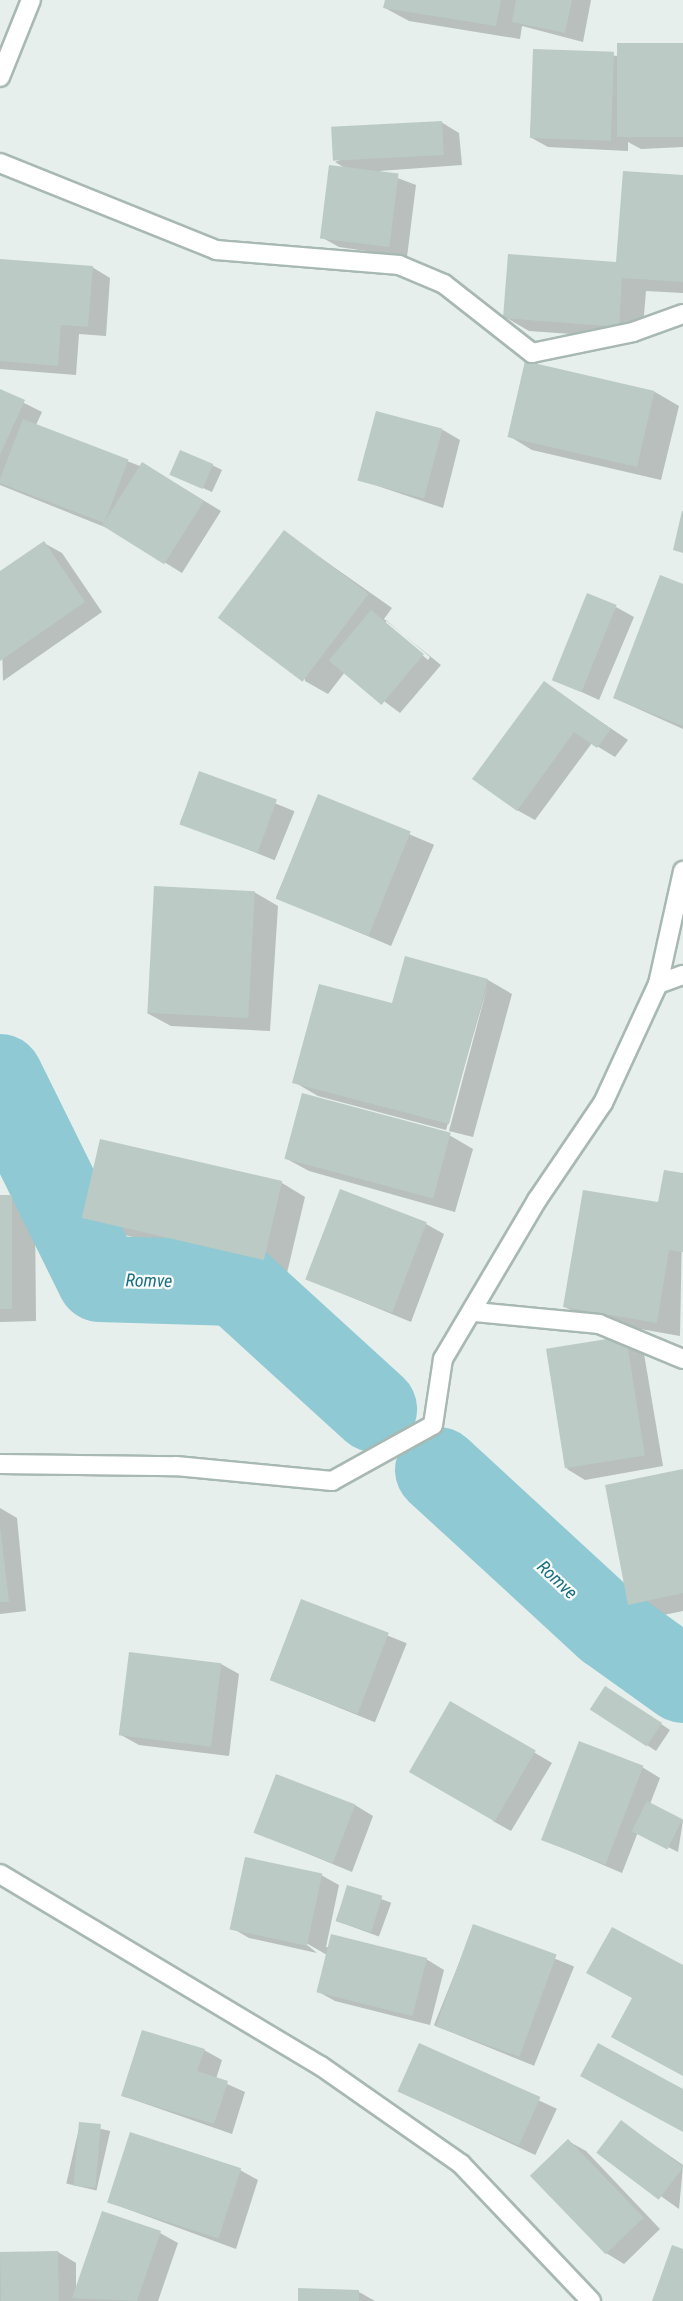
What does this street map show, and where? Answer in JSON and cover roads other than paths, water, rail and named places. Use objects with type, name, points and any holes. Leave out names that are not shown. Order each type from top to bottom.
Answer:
[{"type":"street","points":[[0,77],[30,0]]},
{"type":"street","points":[[0,163],[216,250],[399,265],[444,284],[532,353],[633,332],[651,321],[683,314]]},
{"type":"street","points":[[0,1464],[176,1466],[332,1481],[433,1425],[443,1359],[475,1312],[537,1200],[603,1103],[658,984],[683,871]]},
{"type":"street","points":[[658,984],[683,975]]},
{"type":"street","points":[[475,1312],[599,1324],[683,1359]]},
{"type":"street","points":[[0,1874],[321,2066],[461,2164],[591,2301]]},
{"type":"waterway","name":"Romve","points":[[0,1077],[100,1279],[236,1283],[374,1409]]},
{"type":"waterway","name":"Romve","points":[[438,1470],[609,1627],[683,1680]]}]
